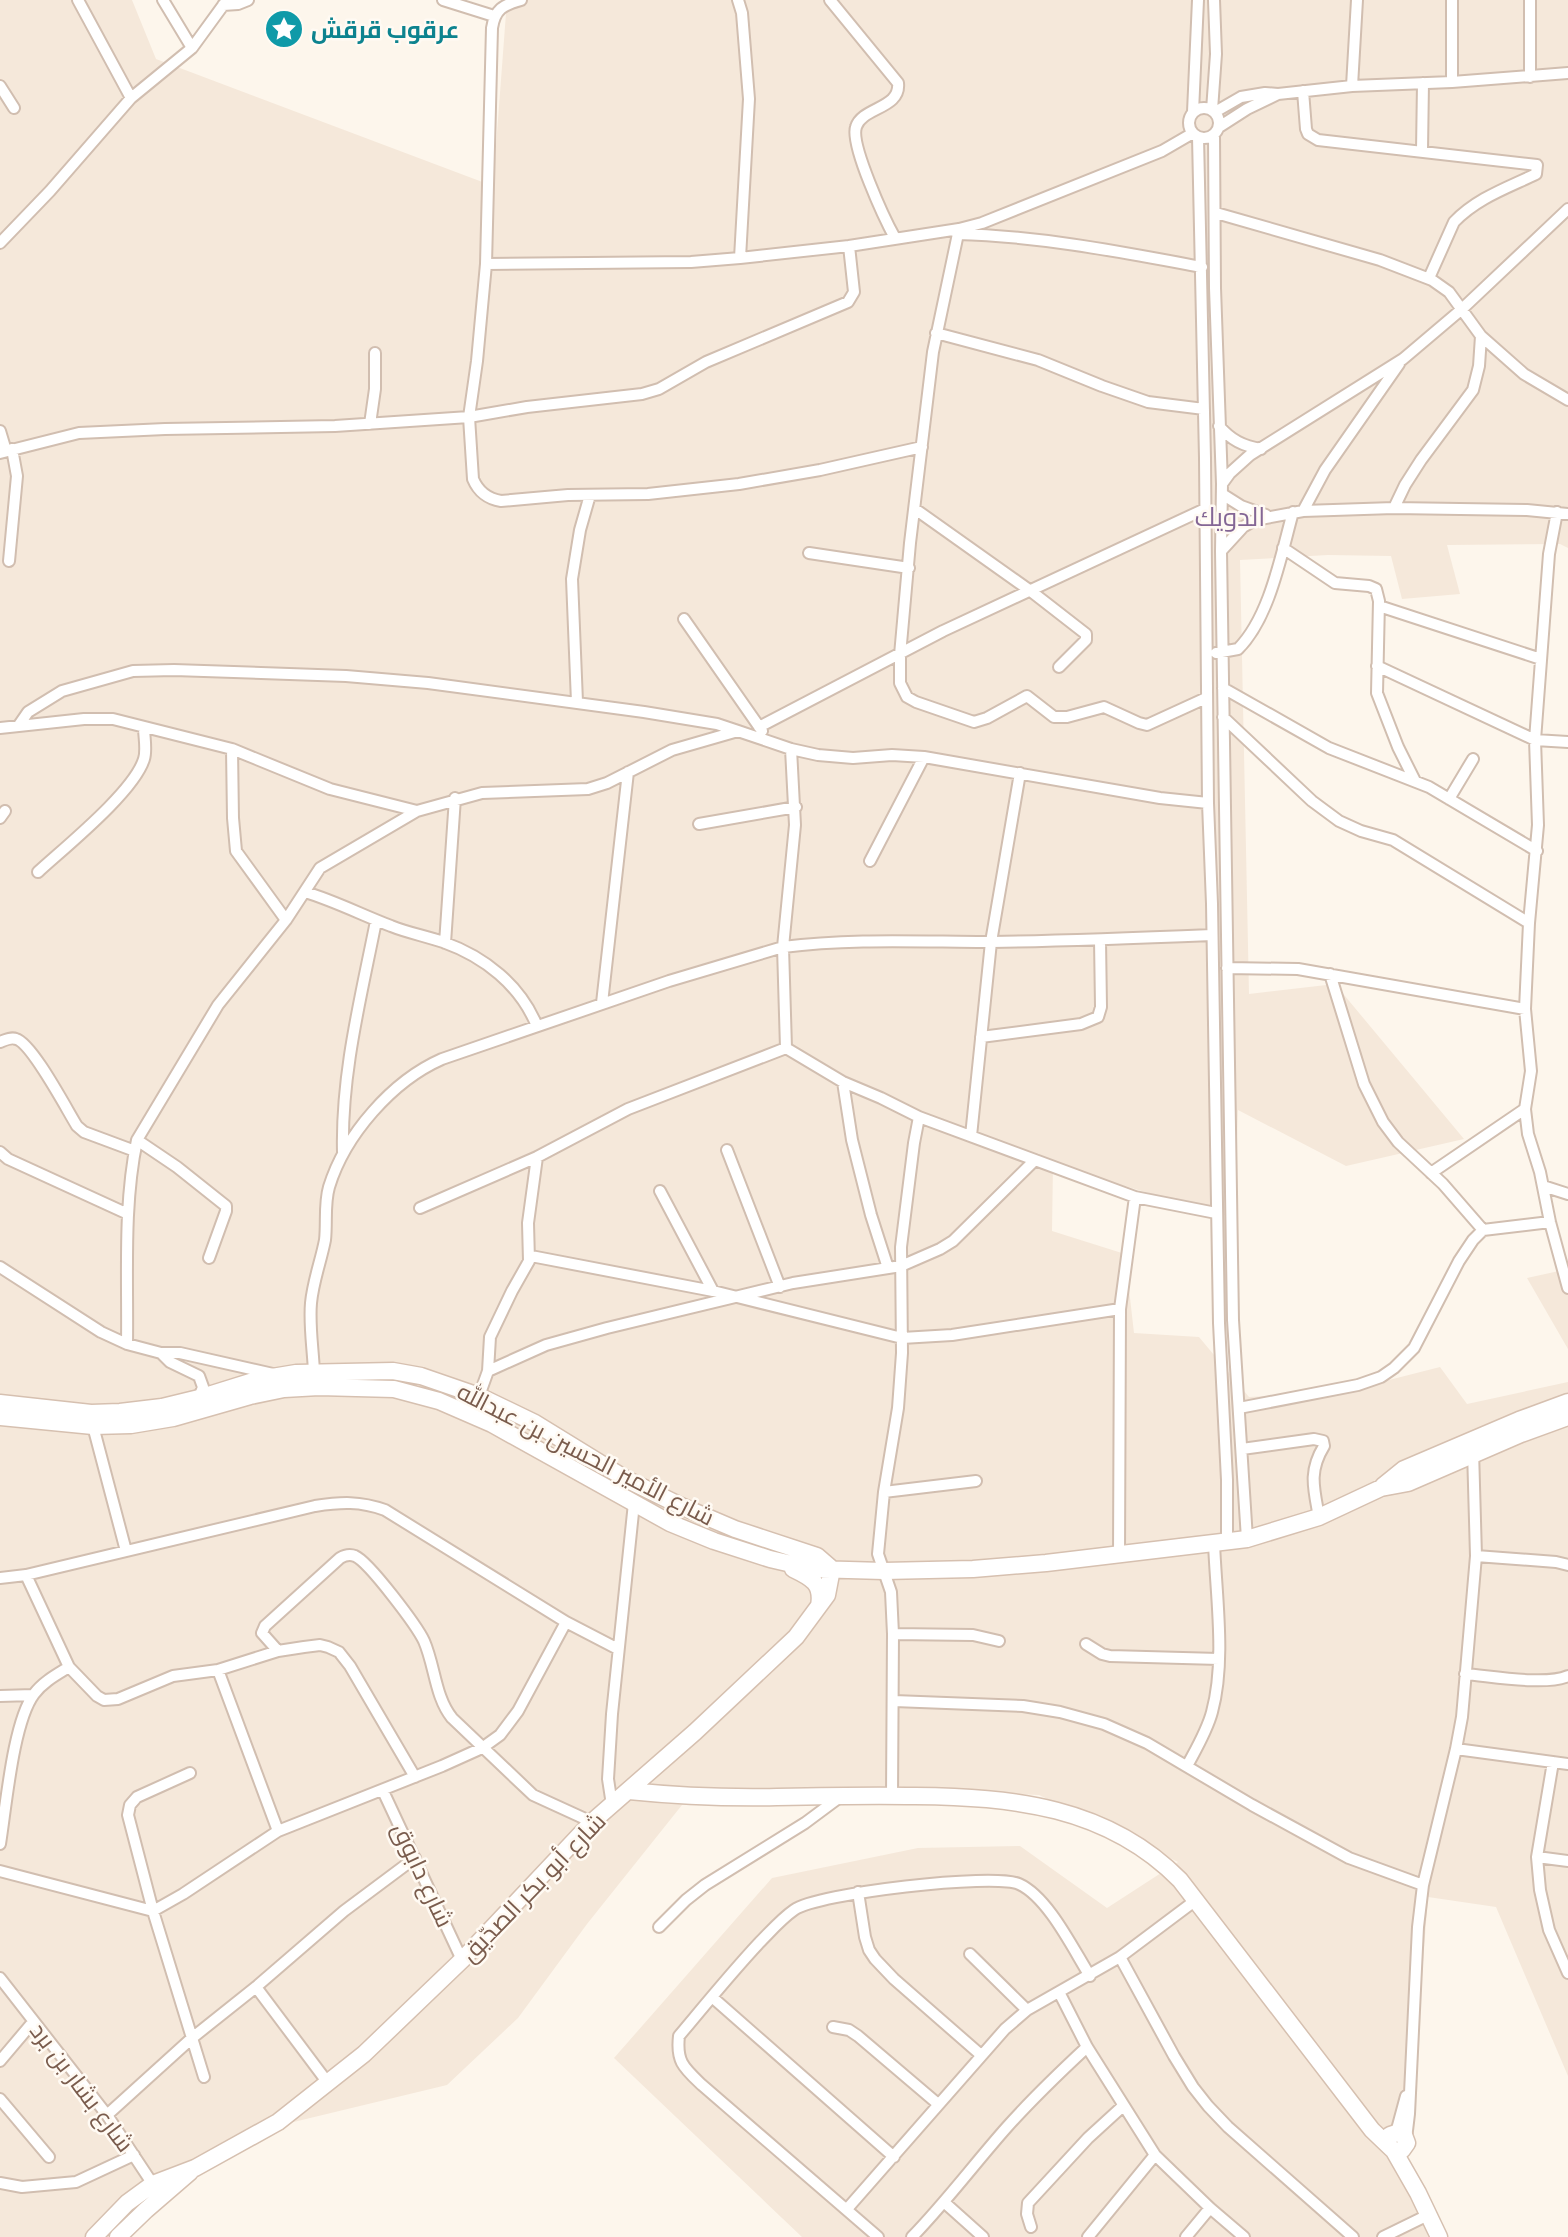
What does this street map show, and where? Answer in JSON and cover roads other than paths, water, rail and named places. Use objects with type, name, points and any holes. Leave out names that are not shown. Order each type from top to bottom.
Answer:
[{"type":"street","points":[[78,0],[131,98]]},
{"type":"street","points":[[163,0],[192,48]]},
{"type":"street","points":[[0,243],[50,191],[131,98],[192,48],[225,3],[238,4],[248,0]]},
{"type":"street","points":[[443,0],[494,16]]},
{"type":"street","points":[[738,0],[742,13],[749,99],[740,258]]},
{"type":"street","points":[[830,0],[898,83],[899,89],[894,99],[859,121],[855,133],[871,189],[895,238]]},
{"type":"street","points":[[1187,1766],[1212,1714],[1219,1659],[1221,1542],[1217,1174],[1206,698],[1202,267],[1196,135],[1189,122],[1193,112],[1198,0]]},
{"type":"street","points":[[1213,111],[1216,54],[1214,0]]},
{"type":"street","points":[[1353,86],[1357,0]]},
{"type":"street","points":[[1452,0],[1452,82]]},
{"type":"street","points":[[1530,0],[1530,76]]},
{"type":"street","points":[[518,1],[507,5],[494,16],[489,85],[486,264],[469,417],[473,479],[476,486],[492,499],[516,501],[648,494],[768,480],[922,447]]},
{"type":"street","points":[[1213,111],[1241,97],[1265,93],[1568,73]]},
{"type":"street","points":[[1422,150],[1423,83]]},
{"type":"street","points":[[0,86],[14,108]]},
{"type":"street","points":[[1303,91],[1306,129],[1308,134],[1318,140],[1537,165],[1536,174],[1493,194],[1460,216],[1451,228],[1429,278]]},
{"type":"street","points":[[958,232],[1131,164],[1196,135],[1205,138],[1237,114],[1278,94]]},
{"type":"street","points":[[1193,112],[1202,108],[1213,111],[1218,117],[1215,288],[1222,489],[1230,1173],[1233,1320],[1247,1539]]},
{"type":"street","points":[[1222,489],[1239,464],[1403,359],[1462,309],[1568,209]]},
{"type":"street","points":[[1216,213],[1380,260],[1429,278],[1449,292],[1481,336],[1524,374],[1568,400]]},
{"type":"street","points":[[486,264],[677,262],[740,258],[958,232],[1046,240],[1202,267]]},
{"type":"street","points":[[958,232],[936,333],[915,509],[900,654],[900,683],[907,697],[974,722],[987,718],[1027,696],[1054,717],[1066,718],[1104,707],[1147,725],[1206,698]]},
{"type":"street","points":[[6,451],[79,433],[370,424],[469,417],[527,407],[642,394],[659,389],[706,362],[848,302],[854,292],[849,246]]},
{"type":"street","points":[[936,333],[1038,360],[1149,402],[1204,409]]},
{"type":"street","points":[[1394,508],[1420,460],[1473,390],[1479,366],[1481,336]]},
{"type":"street","points":[[370,424],[375,389],[375,353]]},
{"type":"street","points":[[1206,653],[1236,650],[1241,647],[1254,627],[1268,596],[1298,512],[1403,359]]},
{"type":"street","points":[[1203,387],[1218,388]]},
{"type":"street","points":[[1219,426],[1233,440],[1261,449]]},
{"type":"street","points":[[0,431],[17,476],[9,561]]},
{"type":"street","points":[[1222,489],[1241,506],[1268,516]]},
{"type":"street","points":[[577,702],[572,579],[576,547],[590,495]]},
{"type":"street","points":[[1221,551],[1243,527],[1255,520],[1298,512],[1394,508],[1563,513],[1549,554],[1535,740],[1538,825],[1525,1009],[1531,1071],[1525,1109],[1528,1134],[1568,1288]]},
{"type":"street","points":[[915,509],[1086,634],[1086,640],[1059,667]]},
{"type":"street","points":[[759,727],[984,612],[1032,592],[1112,551],[1205,509]]},
{"type":"street","points":[[1283,548],[1335,583],[1374,588],[1379,601],[1378,699],[1415,781]]},
{"type":"street","points":[[809,553],[909,568]]},
{"type":"street","points":[[1379,606],[1541,659]]},
{"type":"street","points":[[684,619],[769,741]]},
{"type":"street","points":[[1377,666],[1535,740],[1568,742]]},
{"type":"street","points":[[19,725],[28,712],[62,691],[133,671],[239,672],[392,679],[577,702],[717,724],[791,749],[835,758],[892,755],[924,757],[1160,798],[1208,803]]},
{"type":"street","points":[[1223,688],[1329,748],[1415,781],[1537,851]]},
{"type":"street","points":[[1223,717],[1312,802],[1339,821],[1361,831],[1393,840],[1529,923]]},
{"type":"street","points":[[0,729],[84,719],[113,719],[232,749],[330,789],[417,811]]},
{"type":"street","points":[[37,873],[117,799],[137,776],[146,757],[144,727]]},
{"type":"street","points":[[127,1344],[128,1214],[136,1146],[218,1005],[286,920],[316,873],[326,864],[417,811],[455,799],[503,791],[588,789],[607,783],[672,750],[738,731]]},
{"type":"street","points":[[232,749],[236,851],[286,920]]},
{"type":"street","points":[[786,1048],[783,947],[796,807],[791,749]]},
{"type":"street","points":[[870,861],[924,757]]},
{"type":"street","points":[[1449,799],[1472,759]]},
{"type":"street","points":[[603,1003],[628,772]]},
{"type":"street","points":[[971,1136],[991,942],[1020,774]]},
{"type":"street","points":[[445,943],[455,799]]},
{"type":"street","points":[[699,824],[796,807]]},
{"type":"street","points":[[305,892],[376,921],[445,943],[492,968],[511,984],[530,1010],[537,1026]]},
{"type":"street","points":[[343,1152],[344,1090],[376,921]]},
{"type":"street","points":[[314,1372],[311,1301],[325,1239],[328,1189],[343,1152],[380,1103],[428,1065],[669,981],[783,947],[889,941],[1100,940],[1212,935]]},
{"type":"street","points":[[981,1037],[1081,1024],[1098,1017],[1101,1007],[1100,940]]},
{"type":"street","points":[[1227,968],[1298,969],[1525,1009]]},
{"type":"street","points":[[1330,974],[1364,1084],[1383,1122],[1398,1142],[1431,1173],[1483,1230]]},
{"type":"street","points":[[0,1042],[8,1038],[24,1043],[77,1126],[84,1132],[136,1146],[177,1167],[226,1206],[209,1258]]},
{"type":"street","points":[[786,1048],[843,1082],[919,1117],[1135,1197],[1216,1213]]},
{"type":"street","points":[[420,1208],[537,1157],[628,1109],[786,1048]]},
{"type":"street","points":[[843,1082],[852,1140],[888,1268]]},
{"type":"street","points":[[1431,1173],[1525,1109]]},
{"type":"street","points":[[892,1796],[894,1701],[891,1592],[878,1554],[884,1492],[898,1408],[902,1338],[901,1266],[908,1188],[919,1117]]},
{"type":"street","points":[[727,1150],[779,1287]]},
{"type":"street","points":[[0,1152],[8,1159],[128,1214]]},
{"type":"street","points":[[479,1396],[488,1371],[490,1337],[531,1256],[528,1223],[537,1157]]},
{"type":"street","points":[[488,1371],[547,1345],[621,1325],[793,1283],[901,1266],[953,1241],[1035,1160]]},
{"type":"street","points":[[1217,1174],[1230,1173]]},
{"type":"street","points":[[1543,1186],[1568,1194]]},
{"type":"street","points":[[660,1191],[713,1291]]},
{"type":"street","points":[[1119,1555],[1120,1309],[1135,1197]]},
{"type":"street","points":[[1239,1408],[1357,1385],[1381,1377],[1414,1348],[1458,1261],[1483,1230],[1550,1222]]},
{"type":"street","points":[[531,1256],[713,1291],[902,1338],[952,1335],[1120,1309]]},
{"type":"street","points":[[0,1267],[101,1332],[127,1344],[278,1375]]},
{"type":"street","points":[[161,1353],[170,1362],[199,1376],[203,1387],[199,1398]]},
{"type":"street","name":"شارع الأمير الحسين بن عبدالله","points":[[0,1403],[91,1413],[163,1413],[393,1371],[479,1396],[535,1423],[636,1484],[735,1528],[817,1556],[832,1569]]},
{"type":"street","name":"شارع الأمير الحسين بن عبدالله","points":[[0,1417],[93,1426],[131,1425],[199,1398],[278,1375],[314,1372],[439,1401],[492,1424],[670,1523],[714,1541],[813,1569],[884,1571],[973,1569],[1247,1539],[1319,1517],[1381,1488],[1408,1483],[1519,1420],[1568,1402]]},
{"type":"street","name":"شارع الأمير الحسين بن عبدالله","points":[[1473,1447],[1568,1417]]},
{"type":"street","points":[[93,1426],[126,1551]]},
{"type":"street","points":[[1242,1449],[1314,1439],[1323,1441],[1324,1446],[1314,1464],[1313,1472],[1319,1517]]},
{"type":"street","points":[[1397,2141],[1410,2084],[1418,1927],[1423,1885],[1462,1717],[1476,1556],[1473,1447]]},
{"type":"street","points":[[884,1492],[975,1481]]},
{"type":"street","points":[[0,1578],[315,1506],[353,1501],[385,1510],[566,1622],[618,1649]]},
{"type":"street","points":[[612,1805],[608,1779],[618,1649],[634,1503]]},
{"type":"street","points":[[278,1651],[262,1633],[265,1626],[332,1563],[343,1556],[354,1556],[365,1563],[420,1633],[447,1712],[533,1795],[592,1822]]},
{"type":"street","points":[[1476,1556],[1568,1565]]},
{"type":"street","points":[[770,1559],[802,1573],[818,1586],[821,1597],[818,1608]]},
{"type":"street","name":"شارع أبو بكر الصدّيق","points":[[94,2237],[127,2203],[157,2190],[278,2122],[364,2054],[403,2019],[463,1960],[592,1822],[796,1637],[827,1595],[832,1569]]},
{"type":"street","points":[[818,1608],[838,1588],[865,1570]]},
{"type":"street","points":[[26,1574],[69,1667],[97,1696],[108,1700],[118,1699],[173,1676],[218,1670],[278,1651],[320,1645],[338,1652],[350,1666],[415,1777]]},
{"type":"street","points":[[0,1871],[153,1911],[278,1831],[383,1791],[482,1748],[500,1735],[511,1722],[566,1622]]},
{"type":"street","points":[[893,1634],[981,1636],[999,1641]]},
{"type":"street","points":[[1086,1644],[1110,1656],[1219,1659]]},
{"type":"street","points":[[0,1844],[23,1718],[33,1695],[50,1678],[69,1667]]},
{"type":"street","points":[[218,1670],[278,1831]]},
{"type":"street","points":[[1465,1674],[1545,1680],[1568,1676]]},
{"type":"street","points":[[0,1696],[33,1695]]},
{"type":"street","points":[[894,1701],[1023,1706],[1060,1712],[1104,1724],[1147,1743],[1349,1858],[1423,1885]]},
{"type":"street","points":[[1456,1749],[1568,1764]]},
{"type":"street","points":[[1553,1762],[1538,1857],[1543,1911],[1568,1973]]},
{"type":"street","points":[[190,1773],[137,1797],[128,1810],[153,1911],[204,2077]]},
{"type":"street","name":"شارع دابوق","points":[[383,1791],[463,1960]]},
{"type":"street","points":[[629,1791],[730,1798],[842,1795],[991,1798],[1038,1805],[1070,1814],[1116,1833],[1148,1851],[1167,1866],[1360,2114],[1397,2141],[1439,2237]]},
{"type":"street","points":[[659,1927],[705,1885],[805,1823],[842,1795]]},
{"type":"street","points":[[1538,1857],[1568,1861]]},
{"type":"street","points":[[107,2115],[192,2038],[344,1911],[415,1858]]},
{"type":"street","points":[[878,2237],[683,2066],[679,2058],[679,2036],[767,1936],[794,1910],[808,1902],[858,1892],[920,1885],[1001,1881],[1020,1884],[1043,1902],[1090,1976]]},
{"type":"street","points":[[858,1892],[865,1937],[875,1959],[981,2055]]},
{"type":"street","points":[[847,2209],[1005,2029],[1027,2010],[1121,1957],[1196,1900]]},
{"type":"street","points":[[970,1954],[1027,2010]]},
{"type":"street","points":[[1121,1957],[1174,2056],[1208,2106],[1236,2135],[1353,2237]]},
{"type":"street","name":"شارع بشار بن برد","points":[[0,1978],[107,2115],[157,2190]]},
{"type":"street","points":[[256,1987],[328,2083]]},
{"type":"street","points":[[1059,1992],[1087,2047],[1155,2155],[1244,2237]]},
{"type":"street","points":[[712,1997],[894,2157]]},
{"type":"street","points":[[0,2061],[33,2022]]},
{"type":"street","points":[[833,2027],[849,2030],[859,2036],[938,2104]]},
{"type":"street","points":[[912,2237],[945,2203],[1005,2129],[1052,2078],[1087,2047]]},
{"type":"street","points":[[0,2099],[50,2157]]},
{"type":"street","points":[[1031,2227],[1027,2214],[1028,2203],[1088,2138],[1123,2106]]},
{"type":"street","points":[[0,2183],[31,2186],[76,2182],[134,2155]]},
{"type":"street","points":[[1088,2237],[1155,2155]]},
{"type":"street","name":"شارع أبو بكر الصدّيق","points":[[118,2237],[157,2190]]},
{"type":"street","points":[[945,2203],[983,2237]]},
{"type":"street","points":[[1186,2237],[1210,2208]]},
{"type":"street","points":[[1383,2237],[1428,2215]]},
{"type":"place","name":"عرقوب قرقش","points":[[284,29]]},
{"type":"district","name":"الدويك","points":[[1230,517]]}]
